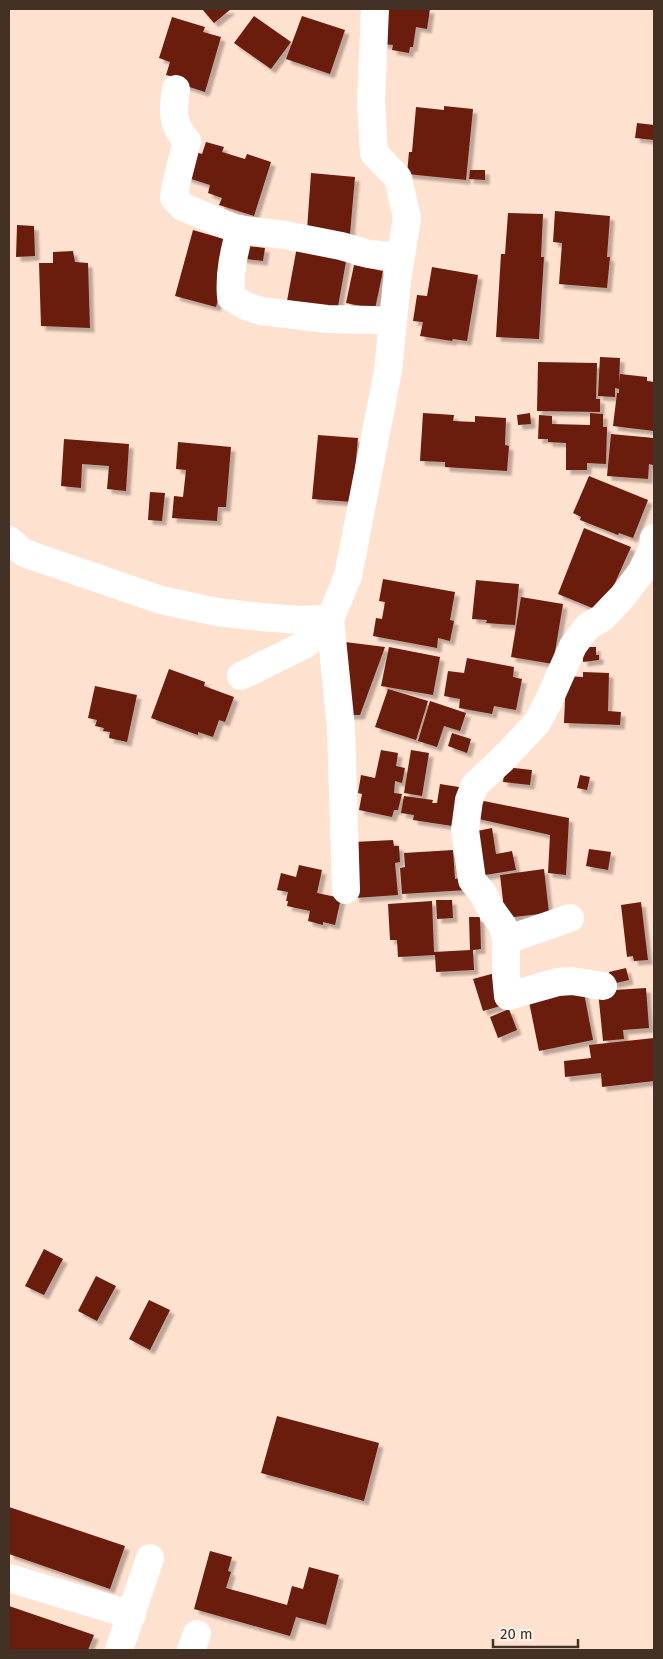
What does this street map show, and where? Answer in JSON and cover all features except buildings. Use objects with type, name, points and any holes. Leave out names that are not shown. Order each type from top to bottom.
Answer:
[{"type":"street","points":[[241,676],[306,644],[330,619],[348,576],[388,371],[406,218],[398,178],[374,153],[370,101],[375,9]]},
{"type":"street","points":[[176,88],[173,107],[174,121],[180,134],[187,141],[174,198],[183,207],[240,230],[285,235],[341,246],[369,254],[401,257]]},
{"type":"street","points":[[240,230],[232,260],[231,297],[246,306],[261,311],[327,319],[393,322]]},
{"type":"street","points":[[603,986],[572,981],[558,982],[508,996],[506,940],[503,926],[490,908],[484,895],[472,880],[465,830],[469,800],[475,785],[537,723],[550,700],[573,646],[586,627],[602,618],[623,596],[642,571],[653,548],[654,538]]},
{"type":"street","points":[[9,540],[24,553],[161,600],[217,612],[261,617],[298,620],[330,619]]},
{"type":"street","points":[[330,619],[341,728],[346,890]]},
{"type":"street","points":[[506,940],[570,918]]},
{"type":"street","points":[[119,1650],[150,1558]]},
{"type":"street","points":[[9,1578],[132,1615]]}]
